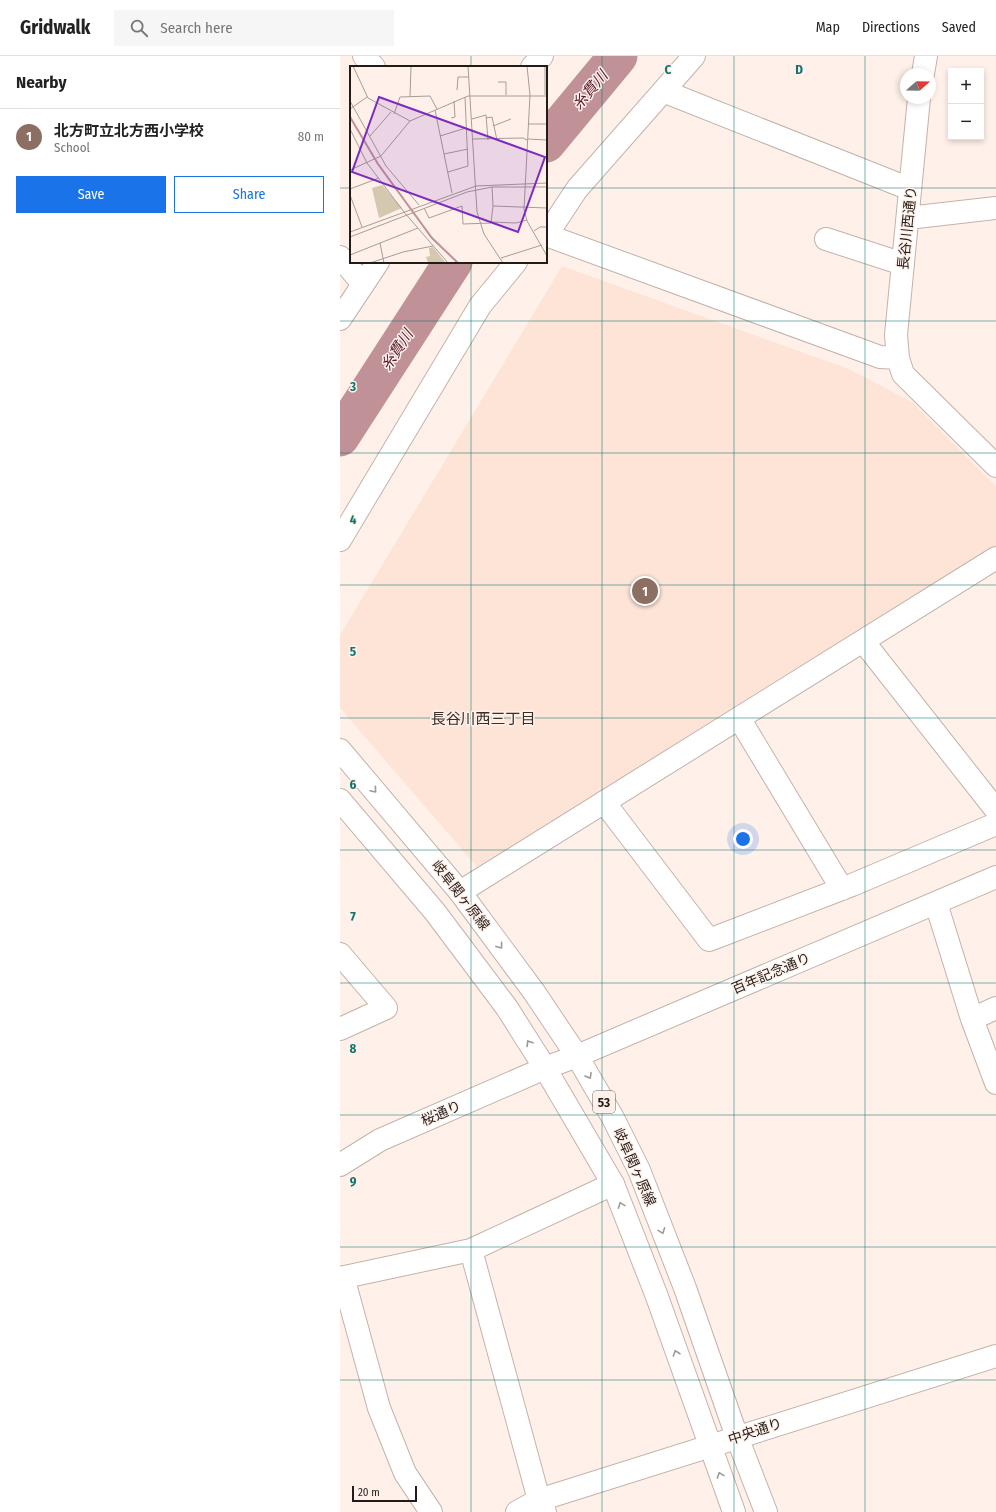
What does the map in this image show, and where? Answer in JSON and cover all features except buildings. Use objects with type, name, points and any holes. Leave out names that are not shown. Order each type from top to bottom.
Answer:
[{"type":"street","points":[[364,56],[373,66]]},
{"type":"street","points":[[533,66],[542,56]]},
{"type":"street","points":[[547,234],[577,189],[694,56]]},
{"type":"street","points":[[924,68],[926,56]]},
{"type":"street","points":[[663,91],[910,189]]},
{"type":"street","name":"長谷川西通り","points":[[918,104],[896,335],[898,358],[903,374],[996,466]]},
{"type":"street","points":[[908,218],[996,208]]},
{"type":"street","points":[[547,236],[880,357],[898,358]]},
{"type":"street","points":[[826,239],[903,264]]},
{"type":"street","points":[[340,257],[363,284]]},
{"type":"street","points":[[340,319],[377,263]]},
{"type":"street","points":[[340,540],[480,306],[515,263]]},
{"type":"street","points":[[460,892],[996,558]]},
{"type":"street","points":[[863,641],[996,810]]},
{"type":"street","points":[[739,718],[842,889]]},
{"type":"street","name":"岐阜関ヶ原線","points":[[340,750],[460,892],[534,992],[577,1056],[613,1118],[639,1170],[685,1288],[737,1437],[766,1512]]},
{"type":"street","name":"岐阜関ヶ原線","points":[[340,800],[439,918],[507,1008],[545,1068],[613,1184],[656,1294],[709,1447],[734,1512]]},
{"type":"street","points":[[604,802],[709,940],[842,889],[996,824]]},
{"type":"street","name":"百年記念通り","points":[[545,1068],[577,1056],[996,877]]},
{"type":"street","points":[[936,903],[972,1019],[996,1083]]},
{"type":"street","points":[[340,954],[386,1008],[340,1029]]},
{"type":"street","points":[[972,1019],[996,1008]]},
{"type":"street","name":"桜通り","points":[[340,1165],[380,1140],[545,1068]]},
{"type":"street","points":[[431,1512],[405,1473],[379,1408],[341,1278],[471,1250],[613,1184]]},
{"type":"street","points":[[471,1250],[542,1506]]},
{"type":"street","name":"中央通り","points":[[517,1512],[542,1506],[737,1437],[996,1356]]},
{"type":"shaded area","points":[[562,266],[849,369],[912,402],[996,486],[996,547],[477,867],[340,708],[340,635]]},
{"type":"waterway","name":"糸貫川","points":[[547,142],[618,56]]},
{"type":"waterway","name":"糸貫川","points":[[340,437],[452,263]]},
{"type":"place","name":"北方町立北方西小学校","points":[[645,591]]},
{"type":"district","name":"長谷川西三丁目","points":[[483,719]]}]
